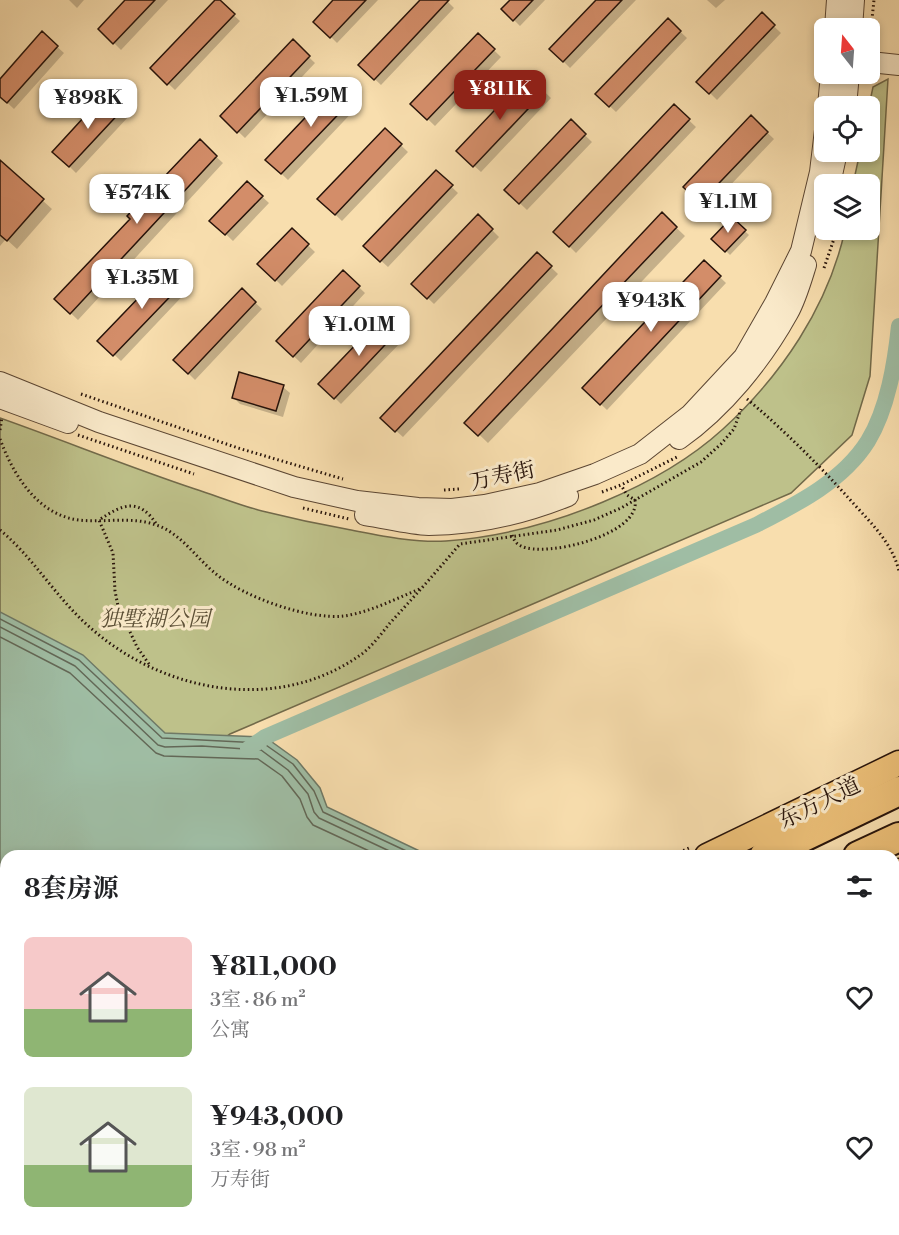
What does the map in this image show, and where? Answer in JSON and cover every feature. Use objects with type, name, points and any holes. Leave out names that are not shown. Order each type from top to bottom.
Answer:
[{"type":"highway","points":[[776,850],[899,791]]},
{"type":"highway","points":[[871,850],[899,837]]},
{"type":"main road","name":"东方大道","points":[[719,850],[899,763]]},
{"type":"street","points":[[832,18],[837,0]]},
{"type":"street","points":[[853,18],[854,0]]},
{"type":"street","points":[[880,63],[896,64]]},
{"type":"street","name":"万寿街","points":[[0,382],[99,422],[294,487],[357,501],[418,508],[452,508],[485,506],[540,493],[595,474],[640,454],[690,415],[744,357],[801,251],[821,162]]},
{"type":"street","name":"万寿街","points":[[0,399],[296,499],[355,513],[427,525],[482,522],[542,507],[600,483],[648,461],[704,422],[751,369],[789,312],[816,240]]},
{"type":"path","points":[[872,18],[874,0]]},
{"type":"path","points":[[820,276],[833,240]]},
{"type":"path","points":[[0,530],[30,561],[70,610],[119,649],[177,678],[211,687],[243,690],[276,689],[337,669],[361,655],[459,544],[556,530],[594,520],[636,500],[701,462],[734,429],[745,397],[751,390]]},
{"type":"path","points":[[70,391],[238,448],[351,481]]},
{"type":"path","points":[[745,397],[815,462],[884,537],[896,558],[899,571]]},
{"type":"path","points":[[70,432],[200,476]]},
{"type":"path","points":[[0,439],[2,450],[18,479],[45,506],[78,520],[143,522],[157,525],[178,537],[213,573],[228,584],[287,608],[318,615],[344,616],[374,607],[423,587]]},
{"type":"path","points":[[599,493],[621,485],[678,456]]},
{"type":"path","points":[[621,485],[627,495],[636,500]]},
{"type":"path","points":[[442,490],[464,489]]},
{"type":"path","points":[[510,529],[516,543],[522,547],[555,549],[574,546],[620,526],[633,513],[636,500]]},
{"type":"path","points":[[99,520],[114,510],[136,506],[146,510],[157,525]]},
{"type":"path","points":[[299,507],[321,514],[355,520]]},
{"type":"path","points":[[99,520],[113,553],[118,606],[137,647],[150,666]]},
{"type":"green space","name":"独墅湖公园","points":[[888,79],[880,211],[880,174],[855,174],[858,162],[880,162],[880,96],[871,96],[873,87]]},
{"type":"green space","name":"独墅湖公园","points":[[842,240],[878,240],[870,376],[852,435],[791,493],[230,734],[190,764],[0,682],[0,418],[253,509],[314,523],[421,541],[446,541],[486,536],[546,523],[584,510],[651,479],[710,441],[744,408],[783,363],[814,313]]},
{"type":"water","points":[[0,612],[83,655],[165,733],[265,737],[297,760],[320,788],[327,807],[417,850],[0,850]]},
{"type":"building","points":[[125,0],[155,0],[113,44],[98,29]]},
{"type":"building","points":[[215,0],[220,0],[235,14],[167,85],[150,68]]},
{"type":"building","points":[[333,0],[366,0],[330,38],[313,22]]},
{"type":"building","points":[[420,0],[449,0],[374,80],[358,65]]},
{"type":"building","points":[[510,0],[533,0],[513,21],[501,9]]},
{"type":"building","points":[[596,0],[622,0],[563,62],[549,49]]},
{"type":"building","points":[[762,12],[775,25],[709,94],[696,82]]},
{"type":"building","points":[[668,18],[681,31],[609,107],[595,94]]},
{"type":"building","points":[[42,31],[58,46],[7,103],[0,97],[0,79]]},
{"type":"building","points":[[478,33],[495,49],[427,120],[410,104]]},
{"type":"building","points":[[293,39],[310,56],[237,133],[220,116]]},
{"type":"building","points":[[528,75],[545,91],[473,167],[456,151]]},
{"type":"building","points":[[340,81],[356,96],[281,174],[265,160]]},
{"type":"building","points":[[107,92],[124,108],[69,167],[52,152]]},
{"type":"building","points":[[674,104],[690,119],[569,247],[553,232]]},
{"type":"building","points":[[751,115],[768,132],[700,203],[683,187]]},
{"type":"building","points":[[571,119],[586,134],[519,204],[504,190]]},
{"type":"building","points":[[385,128],[402,144],[335,215],[317,199]]},
{"type":"building","points":[[200,139],[217,156],[70,314],[54,299],[130,219],[127,216]]},
{"type":"building","points":[[0,160],[44,199],[7,241],[0,235]]},
{"type":"building","points":[[436,170],[453,185],[380,262],[363,246]]},
{"type":"building","points":[[247,181],[263,196],[225,235],[209,221]]},
{"type":"building","points":[[662,212],[677,227],[478,436],[464,423]]},
{"type":"building","points":[[478,214],[493,229],[427,299],[411,284]]},
{"type":"building","points":[[732,217],[746,230],[725,252],[711,239]]},
{"type":"building","points":[[292,228],[309,244],[275,281],[257,264]]},
{"type":"building","points":[[537,252],[552,266],[395,432],[380,418]]},
{"type":"building","points":[[704,260],[721,276],[600,405],[582,388]]},
{"type":"building","points":[[171,264],[187,279],[113,356],[97,341]]},
{"type":"building","points":[[343,270],[360,286],[293,357],[276,341]]},
{"type":"building","points":[[242,288],[256,302],[188,374],[173,360]]},
{"type":"building","points":[[385,314],[400,329],[334,399],[318,384]]},
{"type":"building","points":[[239,372],[284,385],[276,411],[232,398]]},
{"type":"waterway","points":[[248,749],[265,737],[756,525],[818,490],[846,468],[858,455],[875,428],[886,400],[899,326]]}]
